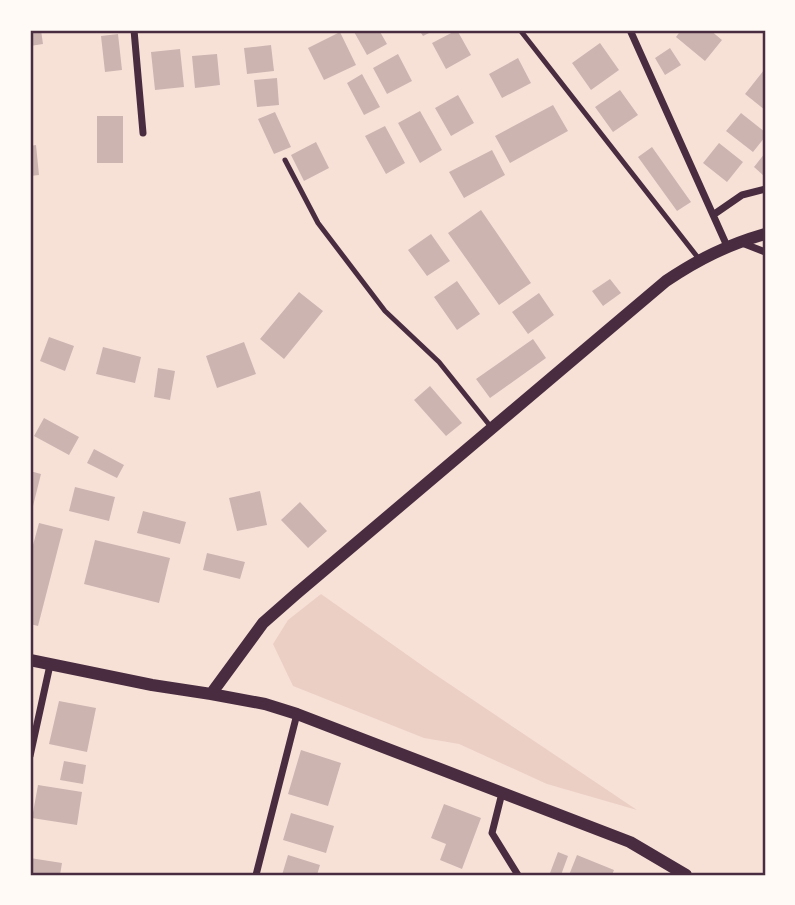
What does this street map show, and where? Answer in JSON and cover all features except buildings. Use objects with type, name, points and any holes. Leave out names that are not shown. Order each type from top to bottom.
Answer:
[{"type":"street","points":[[134,30],[143,133]]},
{"type":"street","points":[[630,30],[713,215],[733,244],[765,252]]},
{"type":"street","points":[[713,215],[742,195],[765,189]]},
{"type":"street","points":[[211,694],[263,623],[666,281],[699,259],[765,234]]},
{"type":"street","points":[[30,660],[265,704],[297,714],[630,842],[686,875]]},
{"type":"street","points":[[30,757],[50,665]]},
{"type":"street","points":[[256,875],[297,714]]},
{"type":"street","points":[[502,793],[492,833],[518,875]]},
{"type":"lane","points":[[520,30],[699,259]]},
{"type":"lane","points":[[285,160],[318,223],[385,311],[439,362],[491,427]]},
{"type":"shaded area","points":[[321,594],[637,810],[547,784],[459,744],[424,738],[293,686],[273,644],[288,620]]}]
